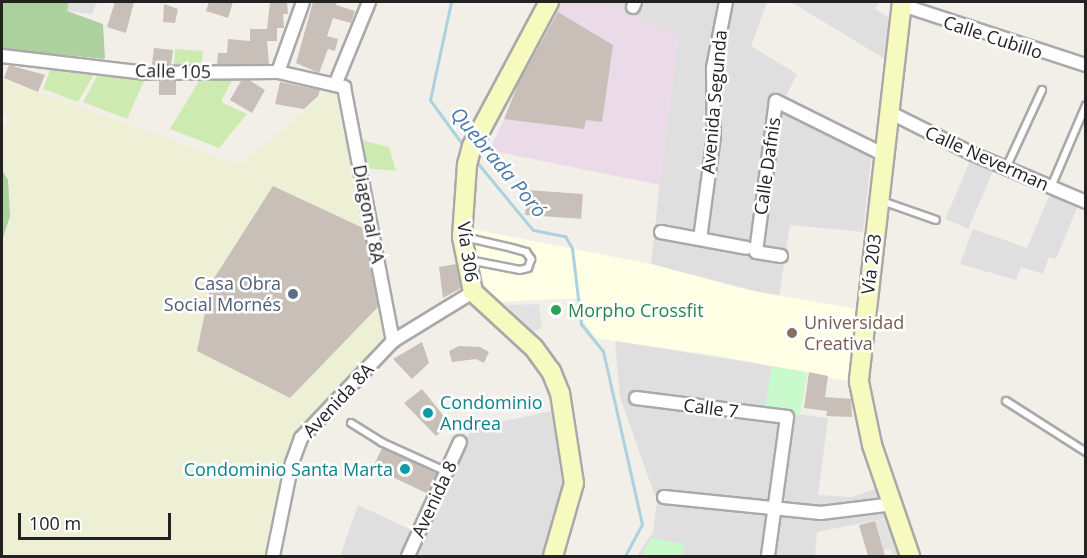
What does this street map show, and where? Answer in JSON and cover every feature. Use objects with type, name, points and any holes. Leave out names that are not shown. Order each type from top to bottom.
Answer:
[{"type":"street","points":[[278,72],[303,2]]},
{"type":"street","points":[[340,86],[369,2]]},
{"type":"street","name":"Vía 306","points":[[549,2],[472,146],[466,165],[462,237],[473,292],[534,348],[551,371],[560,393],[574,483],[552,556]]},
{"type":"street","name":"Avenida Segunda","points":[[700,239],[714,135],[713,68],[726,2]]},
{"type":"street","name":"Calle Cubillo","points":[[902,3],[1086,65]]},
{"type":"street","name":"Vía 203","points":[[902,3],[883,154],[859,382],[873,445],[910,556]]},
{"type":"street","name":"Calle 105","points":[[2,56],[146,73],[278,72],[340,86]]},
{"type":"street","name":"Diagonal 8A","points":[[340,86],[393,341]]},
{"type":"street","name":"Calle Dafnis","points":[[781,256],[756,252],[776,101],[883,154]]},
{"type":"street","name":"Calle Neverman","points":[[889,112],[1006,168],[1086,202]]},
{"type":"street","points":[[661,232],[747,248]]},
{"type":"street","name":"Avenida 8A","points":[[273,556],[292,464],[301,438],[393,341],[473,292]]},
{"type":"street","name":"Calle 7","points":[[636,398],[787,417],[776,507]]},
{"type":"street","name":"Avenida 8","points":[[408,556],[460,442]]},
{"type":"street","points":[[664,497],[838,512],[893,504]]},
{"type":"street","points":[[768,556],[776,507]]},
{"type":"lane","points":[[1006,168],[1042,90]]},
{"type":"lane","points":[[1051,187],[1086,105]]},
{"type":"lane","points":[[879,200],[936,220]]},
{"type":"lane","points":[[462,237],[526,252],[531,259],[528,268],[520,270],[465,259]]},
{"type":"lane","points":[[1006,401],[1086,452]]},
{"type":"lane","points":[[351,423],[381,442],[447,472]]},
{"type":"shaded area","points":[[69,2],[97,2],[92,14],[67,11]]},
{"type":"shaded area","points":[[561,2],[610,2],[679,37],[660,185],[489,150]]},
{"type":"shaded area","points":[[610,2],[767,2],[751,46],[797,74],[786,96],[873,142],[863,232],[790,225],[779,297],[651,264],[660,181]]},
{"type":"shaded area","points":[[791,2],[879,2],[875,9],[891,19],[885,59]]},
{"type":"shaded area","points":[[2,79],[239,165],[328,92],[336,94],[364,229],[273,186],[211,283],[197,350],[290,398],[379,306],[386,338],[294,433],[266,556],[2,556],[2,241],[10,216],[8,180],[2,170],[2,131],[10,120],[2,108]]},
{"type":"shaded area","points":[[970,161],[993,171],[968,229],[945,219]]},
{"type":"shaded area","points":[[1050,194],[1078,206],[1056,259],[1049,257],[1043,274],[1021,267],[1016,280],[960,264],[973,229],[1027,248]]},
{"type":"shaded area","points":[[471,229],[651,264],[747,290],[862,310],[853,382],[720,356],[596,338],[584,322],[581,298],[498,302],[484,284]]},
{"type":"shaded area","points":[[539,304],[542,328],[533,331],[506,305]]},
{"type":"shaded area","points":[[615,341],[772,366],[766,410],[828,418],[818,495],[852,497],[883,486],[893,517],[817,532],[815,556],[637,556],[653,532],[657,502],[620,397]]},
{"type":"shaded area","points":[[552,411],[565,475],[542,556],[418,556],[471,428]]},
{"type":"shaded area","points":[[358,505],[414,531],[403,556],[340,556]]},
{"type":"shaded area","points":[[893,517],[903,552],[893,555],[890,549],[883,551],[875,521]]},
{"type":"green space","points":[[2,2],[69,2],[67,11],[103,24],[105,59],[2,49]]},
{"type":"green space","points":[[175,49],[203,51],[202,70],[174,68]]},
{"type":"green space","points":[[51,67],[96,71],[78,102],[43,89]]},
{"type":"green space","points":[[99,73],[146,77],[127,119],[83,102]]},
{"type":"green space","points":[[202,76],[234,76],[221,102],[247,114],[219,148],[170,129]]},
{"type":"green space","points":[[361,140],[389,147],[396,171],[365,168]]},
{"type":"green space","points":[[2,170],[8,180],[10,216],[2,241]]},
{"type":"green space","points":[[772,366],[807,372],[800,416],[764,409]]},
{"type":"green space","points":[[651,538],[684,544],[682,556],[642,556]]},
{"type":"building","points":[[115,2],[134,2],[126,33],[107,27]]},
{"type":"building","points":[[209,2],[233,2],[228,18],[206,11]]},
{"type":"building","points":[[270,2],[287,2],[288,14],[283,14],[284,28],[277,28],[277,41],[267,41],[269,64],[217,64],[218,53],[227,53],[228,39],[250,41],[250,29],[267,29]]},
{"type":"building","points":[[313,2],[337,2],[336,5],[355,11],[351,23],[333,18],[327,36],[338,39],[335,51],[328,49],[319,73],[296,63]]},
{"type":"building","points":[[164,4],[178,9],[175,23],[163,22]]},
{"type":"building","points":[[558,12],[613,45],[602,122],[586,120],[584,129],[504,119],[518,84]]},
{"type":"building","points":[[154,48],[173,50],[171,65],[152,65]]},
{"type":"building","points":[[9,65],[45,75],[38,92],[4,78]]},
{"type":"building","points":[[249,80],[265,90],[252,113],[230,100],[241,81]]},
{"type":"building","points":[[159,81],[176,81],[176,95],[159,95]]},
{"type":"building","points":[[280,82],[320,90],[318,96],[304,109],[275,104]]},
{"type":"building","name":"Casa Obra Social Mornés","points":[[273,186],[363,228],[378,307],[290,398],[197,351],[211,283]]},
{"type":"building","points":[[527,190],[583,194],[581,219],[525,215]]},
{"type":"building","points":[[456,264],[461,288],[443,298],[439,267]]},
{"type":"building","points":[[422,342],[429,363],[412,379],[393,359]]},
{"type":"building","points":[[459,346],[480,347],[489,352],[484,363],[476,359],[452,362],[449,351]]},
{"type":"building","points":[[809,372],[828,376],[825,397],[851,399],[852,417],[826,416],[827,411],[804,408]]},
{"type":"building","name":"Condominio Andrea","points":[[422,389],[450,424],[436,436],[404,403]]},
{"type":"building","name":"Condominio Santa Marta","points":[[382,448],[436,473],[427,493],[373,468]]},
{"type":"building","points":[[875,521],[885,556],[868,556],[859,525]]},
{"type":"waterway","name":"Quebrada Poró","points":[[451,2],[430,100],[465,148]]},
{"type":"waterway","name":"Quebrada Poró","points":[[475,160],[533,230],[565,236],[572,248],[581,324],[603,351],[642,524],[625,556]]},
{"type":"place","name":"Casa Obra Social Mornés","points":[[293,294]]},
{"type":"place","name":"Morpho Crossfit","points":[[556,310]]},
{"type":"place","name":"Universidad Creativa","points":[[792,333]]},
{"type":"place","name":"Condominio Andrea","points":[[428,413]]},
{"type":"place","name":"Condominio Santa Marta","points":[[405,469]]}]
